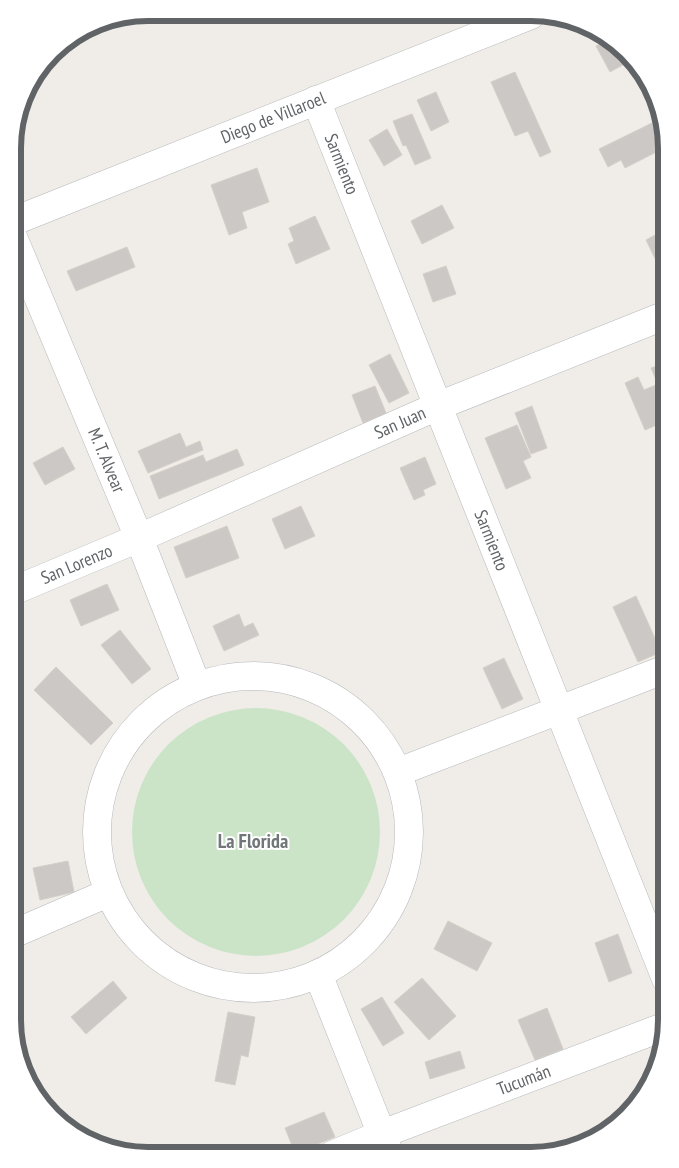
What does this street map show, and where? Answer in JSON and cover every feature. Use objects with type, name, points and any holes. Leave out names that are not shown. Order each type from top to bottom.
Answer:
[{"type":"street","name":"Diego de Villaroel","points":[[21,218],[516,21]]},
{"type":"street","name":"Sarmiento","points":[[316,100],[657,957]]},
{"type":"street","name":"M. T. Alvear","points":[[21,254],[139,538],[197,686]]},
{"type":"street","name":"San Juan","points":[[139,538],[438,406],[658,318]]},
{"type":"street","name":"San Lorenzo","points":[[21,588],[139,538]]},
{"type":"street","points":[[398,772],[657,672]]},
{"type":"street","points":[[236,677],[276,677],[315,688],[350,708],[378,737],[398,772],[409,810],[409,850],[399,889],[380,924],[352,953],[318,974],[278,987],[236,988],[196,978],[160,958],[130,929],[108,893],[98,853],[98,812],[109,772],[130,736],[160,706],[197,686],[236,677]]},
{"type":"street","points":[[21,931],[108,893]]},
{"type":"street","points":[[318,974],[386,1145]]},
{"type":"street","name":"Tucumán","points":[[386,1145],[657,1030]]},
{"type":"green space","points":[[244,708],[268,708],[292,713],[315,722],[344,744],[366,773],[371,784],[378,808],[380,832],[378,856],[371,880],[366,891],[344,920],[315,942],[304,947],[268,956],[244,956],[220,951],[197,942],[177,928],[160,911],[146,891],[137,868],[132,844],[132,820],[137,796],[146,773],[160,753],[177,736],[197,722],[220,713]]},
{"type":"building","points":[[601,43],[625,64],[610,72],[596,46]]},
{"type":"building","points":[[515,72],[551,152],[540,157],[528,131],[515,136],[491,82]]},
{"type":"building","points":[[436,92],[449,122],[431,131],[417,100]]},
{"type":"building","points":[[412,114],[431,158],[415,165],[406,145],[403,146],[393,121]]},
{"type":"building","points":[[654,122],[658,151],[625,168],[621,160],[608,167],[599,149]]},
{"type":"building","points":[[387,129],[402,155],[384,166],[369,140]]},
{"type":"building","points":[[257,168],[269,202],[242,212],[247,228],[229,235],[211,185]]},
{"type":"building","points":[[442,205],[454,228],[422,244],[411,221]]},
{"type":"building","points":[[315,216],[330,249],[296,264],[288,244],[294,241],[289,228]]},
{"type":"building","points":[[658,233],[658,264],[646,240]]},
{"type":"building","points":[[127,247],[135,267],[76,291],[67,271]]},
{"type":"building","points":[[446,266],[456,294],[433,302],[423,274]]},
{"type":"building","points":[[390,354],[409,393],[389,403],[369,365]]},
{"type":"building","points":[[658,366],[658,383],[651,368]]},
{"type":"building","points":[[638,377],[644,390],[658,384],[658,425],[645,430],[625,383]]},
{"type":"building","points":[[375,386],[386,413],[363,423],[352,395]]},
{"type":"building","points":[[532,406],[547,448],[531,454],[515,413]]},
{"type":"building","points":[[517,425],[531,457],[523,461],[531,478],[506,489],[485,438]]},
{"type":"building","points":[[180,433],[186,447],[200,441],[203,450],[148,473],[138,451]]},
{"type":"building","points":[[63,447],[75,469],[45,485],[33,463]]},
{"type":"building","points":[[237,449],[244,465],[159,499],[150,476],[203,455],[206,462]]},
{"type":"building","points":[[425,457],[436,484],[423,490],[425,495],[414,500],[400,468]]},
{"type":"building","points":[[301,506],[315,536],[285,549],[272,519]]},
{"type":"building","points":[[227,526],[239,558],[186,578],[174,547]]},
{"type":"building","points":[[107,584],[119,610],[81,626],[70,600]]},
{"type":"building","points":[[636,596],[657,644],[657,654],[638,662],[613,607]]},
{"type":"building","points":[[239,614],[244,627],[253,623],[259,635],[224,651],[213,626]]},
{"type":"building","points":[[120,630],[151,669],[132,684],[101,645]]},
{"type":"building","points":[[504,658],[523,699],[502,709],[483,668]]},
{"type":"building","points":[[56,667],[113,723],[91,745],[34,690]]},
{"type":"building","points":[[68,861],[74,892],[40,900],[33,868]]},
{"type":"building","points":[[448,921],[492,943],[477,971],[434,949]]},
{"type":"building","points":[[618,934],[632,973],[609,982],[595,943]]},
{"type":"building","points":[[422,978],[456,1016],[429,1040],[394,1002]]},
{"type":"building","points":[[113,981],[127,998],[86,1034],[71,1017]]},
{"type":"building","points":[[382,997],[404,1033],[383,1046],[361,1009]]},
{"type":"building","points":[[547,1008],[563,1049],[535,1060],[518,1020]]},
{"type":"building","points":[[228,1012],[255,1017],[248,1057],[241,1055],[235,1085],[215,1081]]},
{"type":"building","points":[[460,1051],[465,1068],[430,1079],[425,1062]]},
{"type":"building","points":[[324,1112],[335,1137],[310,1147],[293,1147],[285,1128]]},
{"type":"district","name":"La Florida","points":[[253,841]]}]
